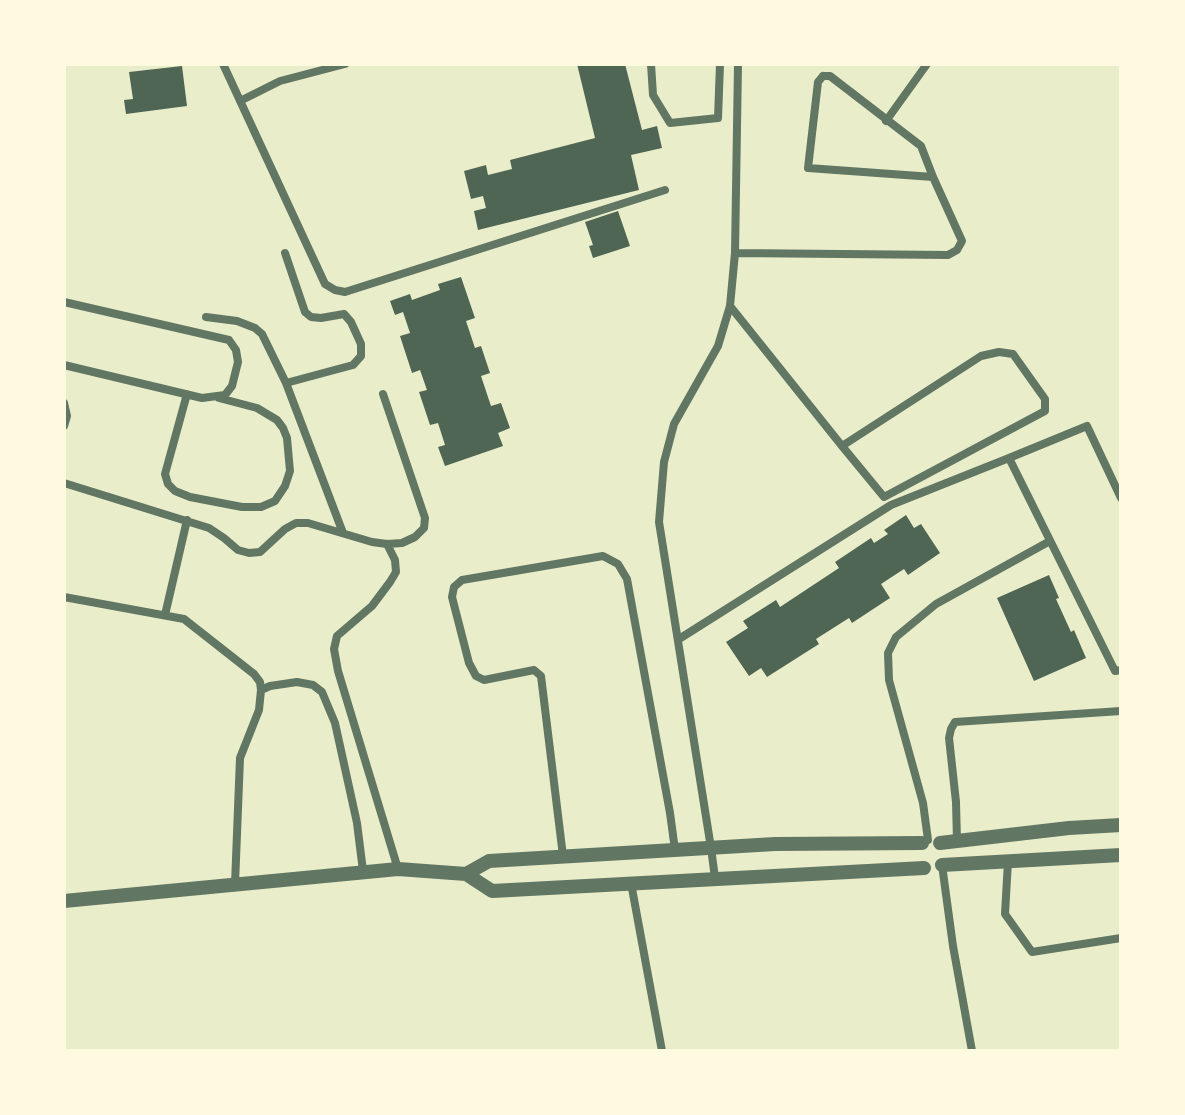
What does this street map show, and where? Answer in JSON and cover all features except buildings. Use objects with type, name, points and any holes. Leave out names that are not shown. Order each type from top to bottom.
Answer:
[{"type":"street","points":[[223,64],[325,284],[335,290],[345,292],[665,190]]},
{"type":"street","points":[[240,101],[280,81],[345,64]]},
{"type":"street","points":[[651,64],[653,95],[670,123],[718,118],[720,64]]},
{"type":"street","points":[[715,878],[659,522],[664,462],[674,424],[718,346],[730,306],[735,253],[738,64]]},
{"type":"street","points":[[886,121],[927,64]]},
{"type":"street","points":[[735,253],[948,255],[957,250],[962,241],[921,146],[830,76],[823,76],[818,82],[808,168],[933,177]]},
{"type":"street","points":[[285,253],[305,312],[311,317],[321,318],[344,314],[361,344],[361,356],[353,365],[286,383]]},
{"type":"street","points":[[64,302],[229,340],[236,350],[238,362],[232,386],[225,395],[202,398],[64,365]]},
{"type":"street","points":[[730,306],[842,446],[884,497],[1045,411],[1045,399],[1013,354],[999,352],[981,356],[842,446]]},
{"type":"street","points":[[206,317],[237,321],[262,334],[286,383],[343,533]]},
{"type":"street","points":[[187,394],[165,474],[168,484],[175,491],[190,497],[242,507],[261,507],[275,501],[290,471],[283,428],[277,420],[257,408],[214,397]]},
{"type":"street","points":[[64,483],[209,528],[238,550],[249,553],[260,552],[296,523],[308,523],[372,542],[402,543],[424,528],[425,518],[383,394]]},
{"type":"street","points":[[64,403],[67,416],[64,426]]},
{"type":"street","points":[[679,639],[891,505],[1087,426],[1121,498]]},
{"type":"street","points":[[1009,458],[1115,671],[1121,670]]},
{"type":"street","points":[[165,615],[187,520]]},
{"type":"street","points":[[930,842],[923,803],[889,680],[888,653],[896,637],[936,604],[1050,541]]},
{"type":"street","points":[[387,544],[395,560],[396,572],[372,606],[337,636],[334,649],[398,869]]},
{"type":"street","points":[[563,856],[541,676],[534,670],[484,680],[476,676],[469,663],[452,597],[454,587],[462,580],[603,556],[618,564],[627,579],[675,850]]},
{"type":"street","points":[[64,597],[184,619],[260,682],[259,710],[240,758],[235,884]]},
{"type":"street","points":[[261,690],[297,682],[313,685],[322,692],[335,723],[357,823],[363,871]]},
{"type":"street","points":[[957,841],[949,738],[955,722],[1121,711]]},
{"type":"street","points":[[466,874],[489,861],[775,844],[957,841],[1121,825]]},
{"type":"street","points":[[930,842],[946,851],[942,865],[972,1051]]},
{"type":"street","points":[[924,868],[916,856],[918,847],[930,842]]},
{"type":"street","points":[[64,901],[398,869],[466,874],[492,891],[933,869],[942,865],[1121,855]]},
{"type":"street","points":[[1008,861],[1005,914],[1032,952],[1121,938]]},
{"type":"street","points":[[631,883],[662,1051]]}]
